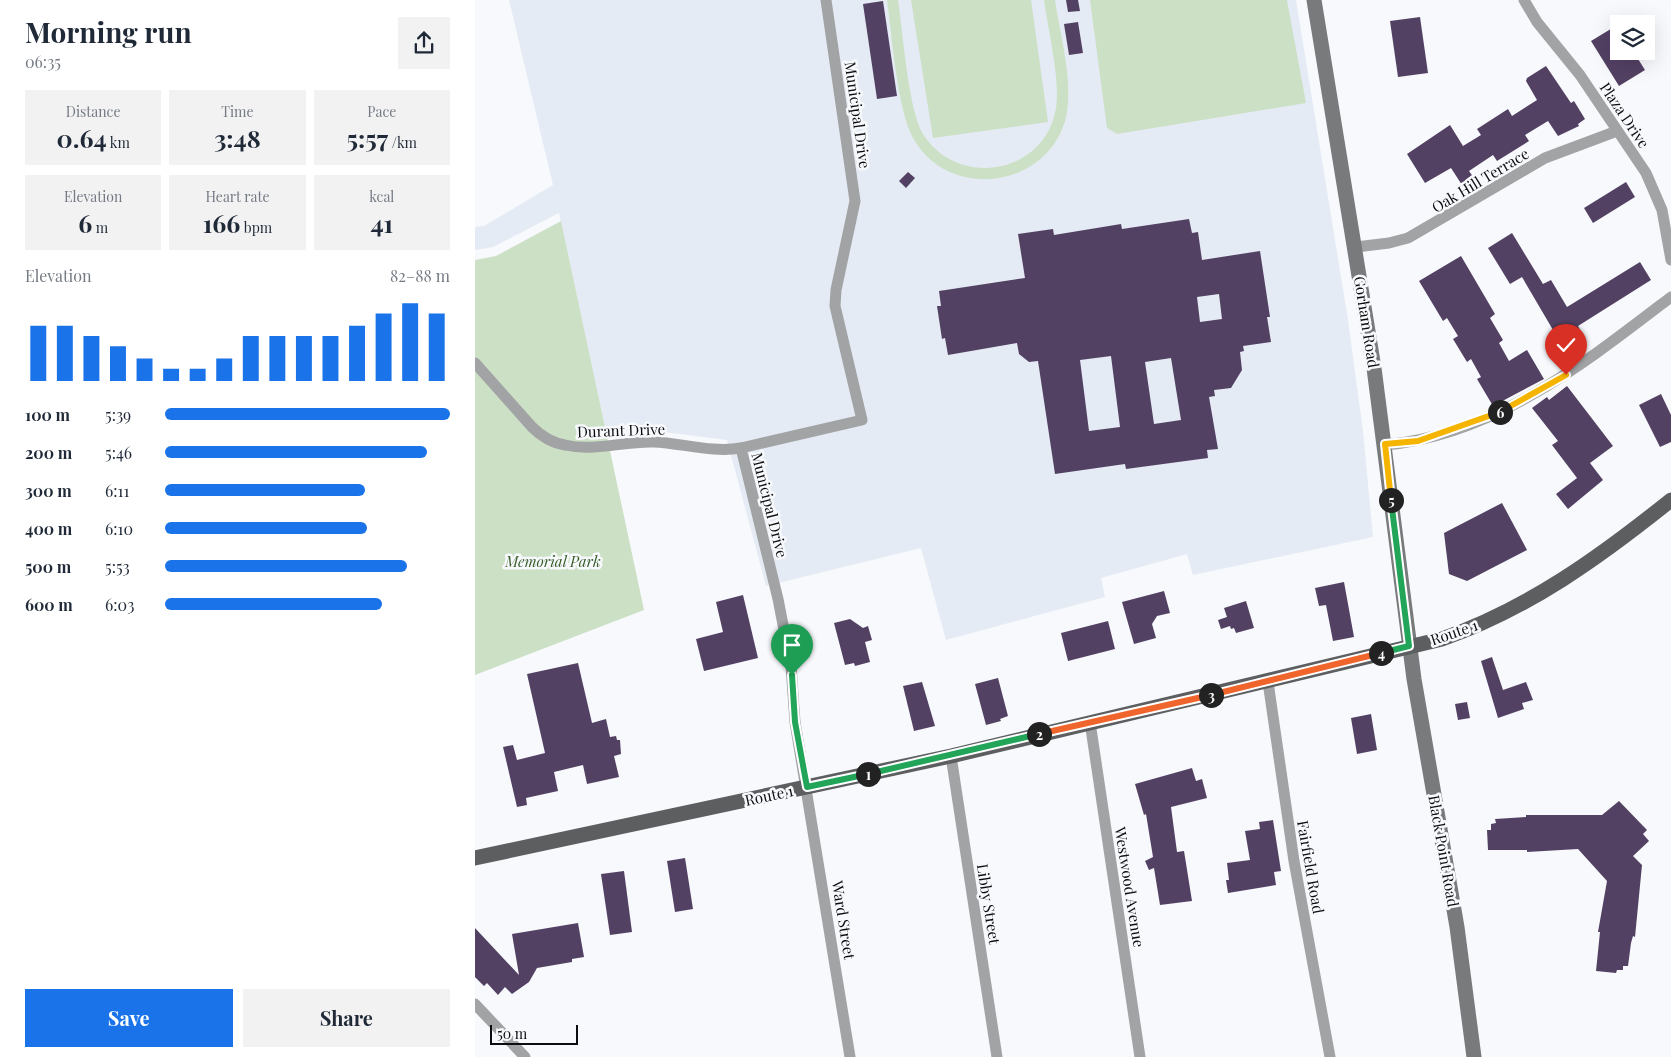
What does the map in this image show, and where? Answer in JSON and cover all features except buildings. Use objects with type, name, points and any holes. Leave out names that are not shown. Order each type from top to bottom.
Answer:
[{"type":"main road","name":"Gorham Road","points":[[1314,0],[1385,444],[1409,646]]},
{"type":"main road","name":"Route 1","points":[[475,858],[951,756],[1267,682],[1464,631],[1535,597],[1591,562],[1671,500]]},
{"type":"main road","name":"Black Point Road","points":[[1409,646],[1457,927],[1474,1057]]},
{"type":"street","name":"Municipal Drive","points":[[807,787],[795,722],[791,666],[778,599],[741,448],[862,420],[835,306],[836,290],[855,202],[826,0]]},
{"type":"street","name":"Plaza Drive","points":[[1524,0],[1537,22],[1580,75],[1646,173],[1658,198],[1666,226],[1671,260]]},
{"type":"street","name":"Oak Hill Terrace","points":[[1355,247],[1389,243],[1408,238],[1545,158],[1617,131]]},
{"type":"street","points":[[1385,444],[1418,441],[1495,415],[1571,372],[1671,297]]},
{"type":"street","name":"Durant Drive","points":[[475,363],[532,427],[540,434],[557,443],[591,447],[651,442],[717,449],[741,448]]},
{"type":"street","name":"Fairfield Road","points":[[1267,682],[1294,861],[1330,1057]]},
{"type":"street","name":"Westwood Avenue","points":[[1090,722],[1140,1057]]},
{"type":"street","name":"Libby Street","points":[[951,756],[997,1057]]},
{"type":"street","name":"Ward Street","points":[[807,787],[850,1057]]},
{"type":"street","points":[[475,1004],[525,1057]]},
{"type":"shaded area","points":[[509,0],[1296,0],[1348,320],[1363,431],[1373,537],[1193,575],[1187,554],[1101,578],[1105,597],[946,640],[921,548],[766,586],[727,440],[648,430],[606,433],[559,213],[493,247],[475,250],[475,227],[484,226],[553,185]]},
{"type":"green space","points":[[887,0],[898,0],[913,107],[923,134],[938,151],[956,162],[976,167],[997,167],[1016,161],[1033,150],[1047,134],[1055,113],[1057,101],[1056,73],[1044,0],[1055,0],[1068,77],[1068,107],[1065,121],[1054,144],[1038,161],[1017,173],[995,179],[971,178],[949,171],[929,158],[913,138],[907,125],[899,91]]},
{"type":"green space","points":[[911,0],[1031,0],[1048,122],[933,138]]},
{"type":"green space","points":[[1090,0],[1287,0],[1306,103],[1117,134],[1107,128]]},
{"type":"green space","name":"Memorial Park","points":[[561,221],[644,610],[475,675],[475,260],[496,256]]},
{"type":"route","points":[[792,675],[795,722],[807,787],[951,756],[1267,682],[1409,646],[1385,444],[1418,441],[1457,427],[1479,422],[1566,375]]}]
